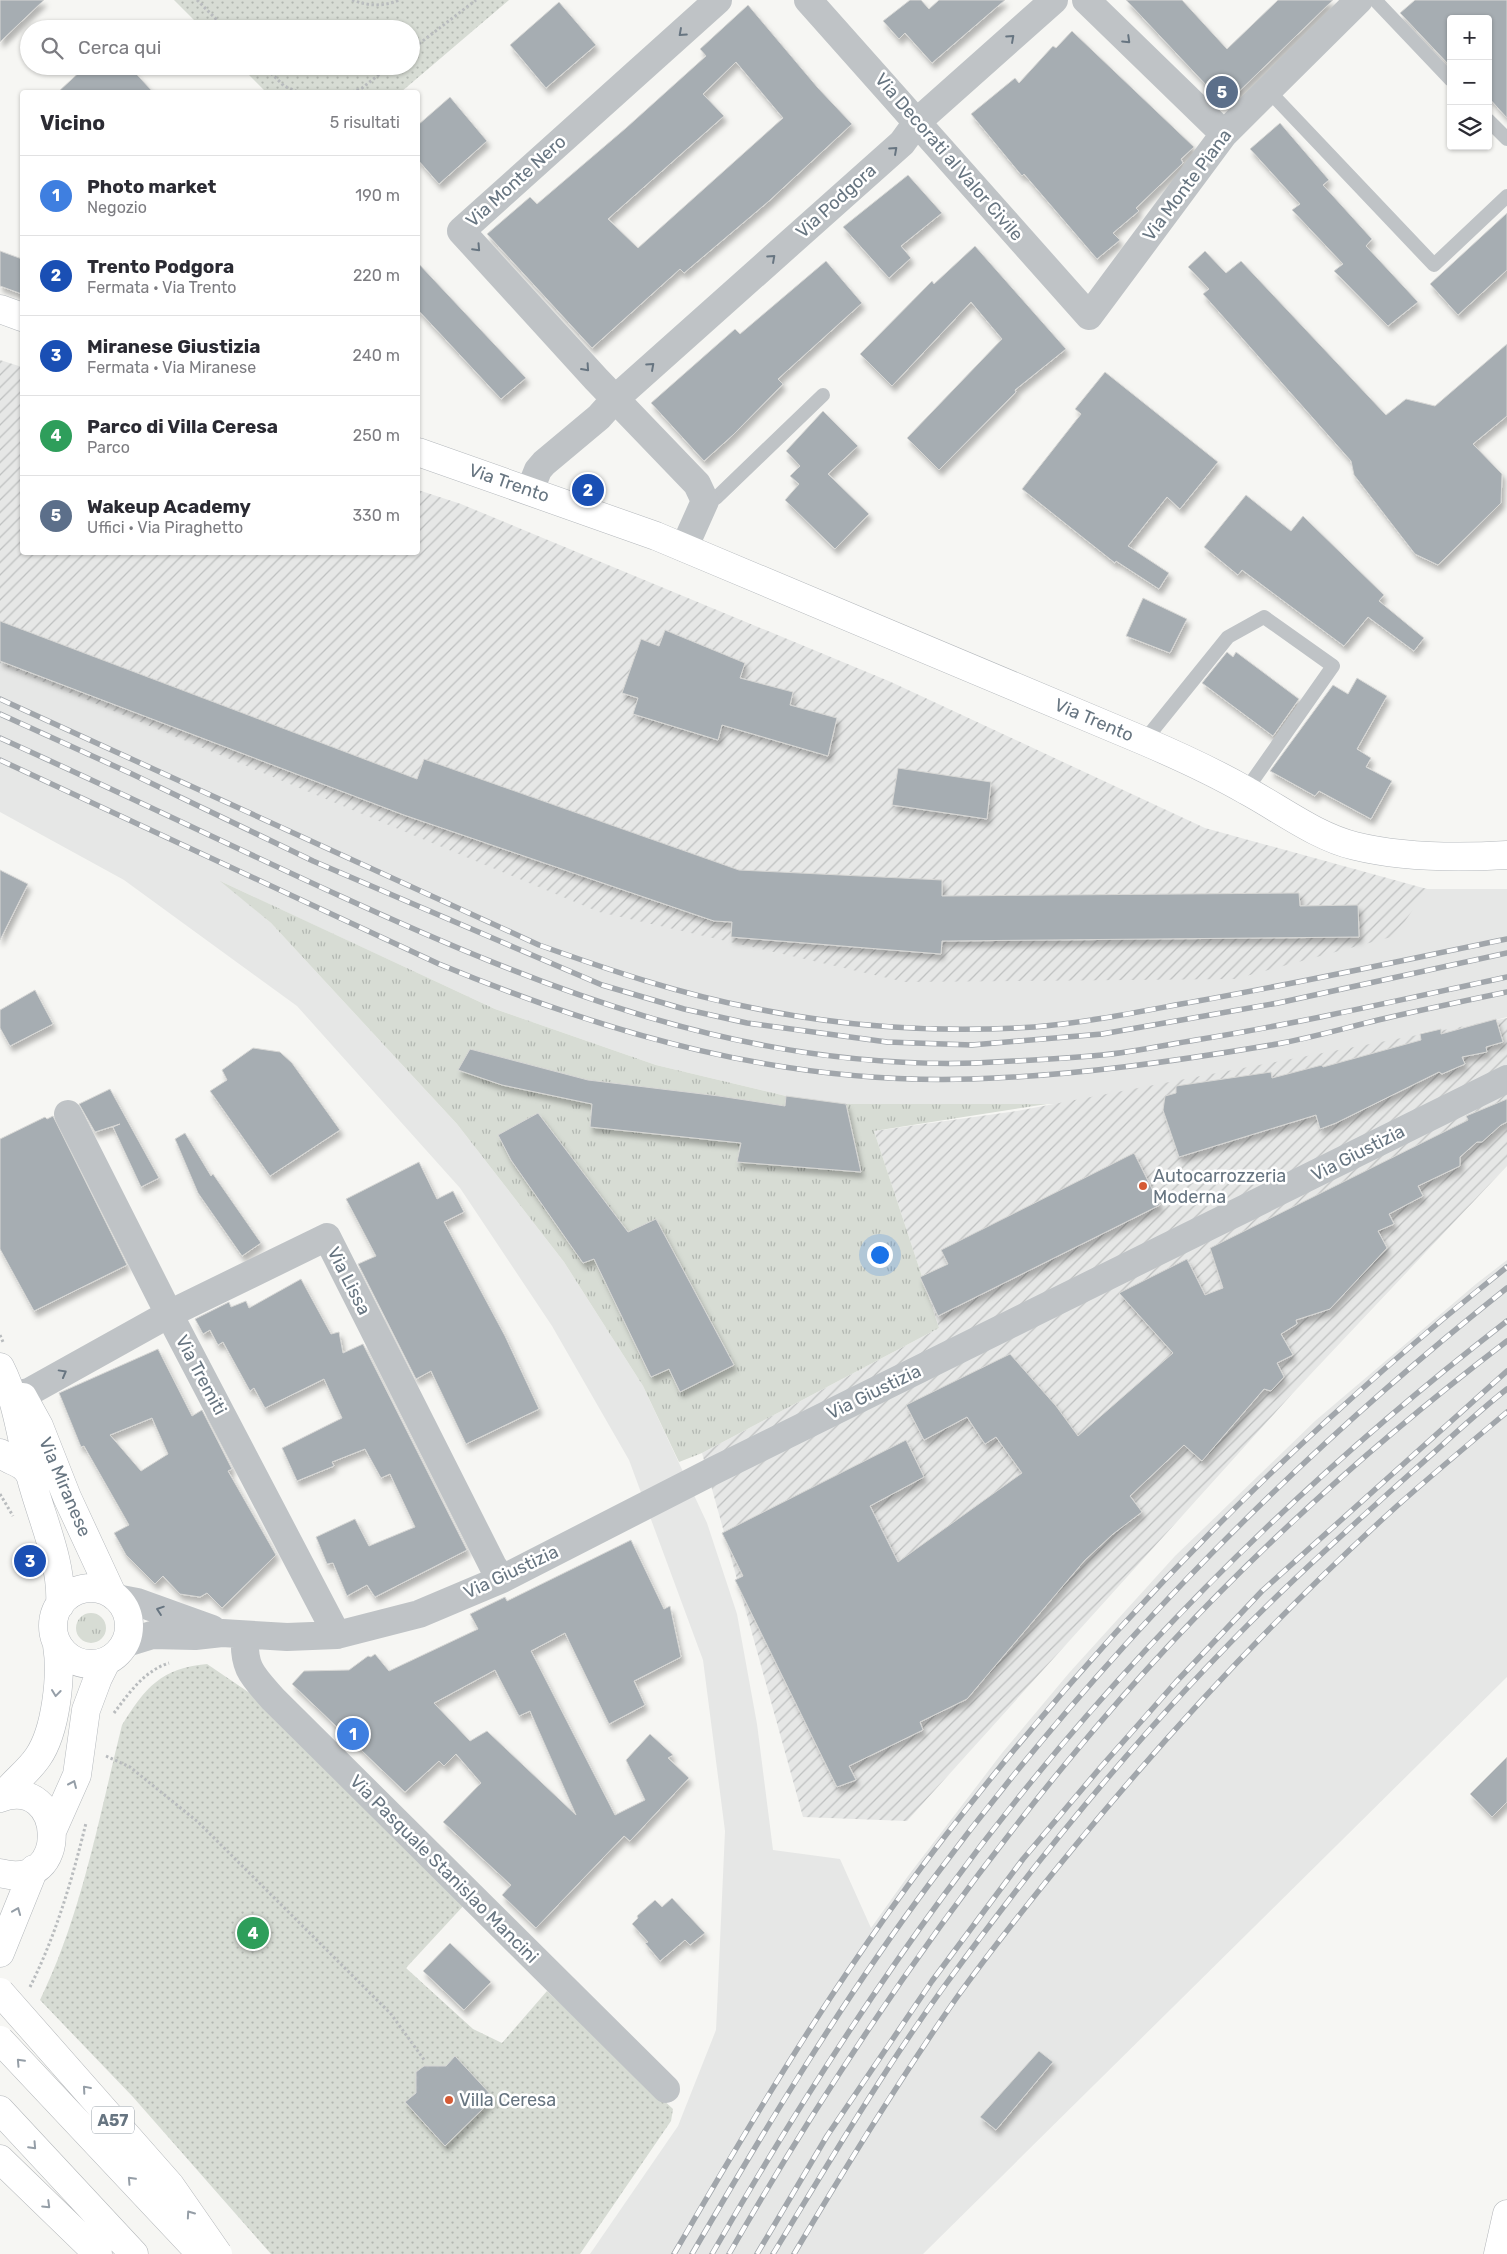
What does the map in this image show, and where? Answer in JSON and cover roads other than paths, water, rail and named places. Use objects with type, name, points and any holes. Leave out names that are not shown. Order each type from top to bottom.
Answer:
[{"type":"main road","points":[[0,309],[20,316]]},
{"type":"main road","name":"Via Trento","points":[[420,453],[530,490],[684,548],[1144,741],[1246,790],[1321,833],[1354,846],[1399,854],[1442,856],[1507,855]]},
{"type":"main road","name":"Via Miranese","points":[[60,1605],[61,1588],[42,1512],[9,1402],[26,1400],[39,1426],[68,1500],[111,1590]]},
{"type":"main road","points":[[0,1453],[8,1459],[24,1465],[30,1475]]},
{"type":"main road","points":[[0,1873],[16,1876],[34,1869],[46,1859],[49,1852],[52,1844],[53,1829],[77,1775],[86,1710],[98,1678],[116,1652],[129,1627],[126,1611],[111,1590],[80,1590],[68,1596],[54,1616],[53,1627],[57,1645],[59,1671],[51,1728],[38,1757],[1,1798]]},
{"type":"main road","points":[[57,1645],[68,1657],[82,1664],[90,1665],[116,1652]]},
{"type":"main road","points":[[1,1798],[20,1796],[32,1800],[45,1812],[53,1829]]},
{"type":"main road","points":[[0,1953],[34,1869]]},
{"type":"main road","name":"A57","points":[[0,1992],[170,2185],[218,2254]]},
{"type":"main road","name":"A57","points":[[0,2040],[201,2254]]},
{"type":"main road","points":[[0,2110],[134,2254]]},
{"type":"main road","points":[[0,2159],[98,2254]]},
{"type":"main road","points":[[1498,2254],[1507,2214]]},
{"type":"street","name":"Via Monte Nero","points":[[614,399],[461,231],[718,0]]},
{"type":"street","name":"Via Decorati al Valor Civile","points":[[808,0],[918,121],[1089,316]]},
{"type":"street","name":"Via Podgora","points":[[530,490],[538,470],[544,463],[599,417],[614,399],[902,143],[918,121],[1054,0]]},
{"type":"street","points":[[1086,0],[1224,134]]},
{"type":"street","name":"Via Monte Piana","points":[[1089,316],[1224,134],[1359,0]]},
{"type":"street","points":[[614,399],[698,484],[705,501],[684,548]]},
{"type":"street","name":"Via Giustizia","points":[[116,1652],[152,1635],[338,1635],[419,1614],[502,1579],[715,1470],[1507,1079]]},
{"type":"street","name":"Via Tremiti","points":[[68,1114],[169,1314],[338,1635]]},
{"type":"street","name":"Via Lissa","points":[[9,1402],[169,1314],[327,1237],[489,1557],[502,1579]]},
{"type":"street","name":"Via Giustizia","points":[[111,1590],[234,1635]]},
{"type":"street","name":"Via Pasquale Stanislao Mancini","points":[[234,1635],[248,1668],[273,1699],[666,2089]]},
{"type":"lane","points":[[1375,0],[1447,76]]},
{"type":"lane","points":[[1268,90],[1434,265],[1507,196]]},
{"type":"lane","points":[[1492,124],[1507,140]]},
{"type":"lane","points":[[705,501],[716,498],[823,395]]},
{"type":"lane","points":[[1144,741],[1228,637],[1264,617],[1333,666],[1246,790]]},
{"type":"railway","points":[[0,699],[539,945],[672,989],[787,1015],[857,1024],[928,1029],[1034,1027],[1108,1017],[1263,989],[1507,939]]},
{"type":"railway","points":[[0,714],[132,774],[313,861],[602,985],[684,1009],[747,1023],[887,1042],[972,1045],[1102,1034],[1278,1003],[1507,953]]},
{"type":"railway","points":[[0,738],[338,895],[492,962],[569,991],[647,1017],[726,1038],[807,1053],[890,1062],[976,1063],[1102,1055],[1274,1026],[1507,977]]},
{"type":"railway","points":[[0,760],[439,964],[503,990],[633,1033],[766,1064],[834,1074],[902,1079],[972,1079],[1048,1075],[1163,1062],[1277,1044],[1394,1016],[1507,992]]},
{"type":"railway","points":[[674,2254],[775,2084],[847,1972],[924,1864],[1025,1737],[1152,1593],[1288,1456],[1359,1391],[1507,1267]]},
{"type":"railway","points":[[692,2254],[806,2065],[866,1973],[930,1883],[994,1800],[1060,1720],[1128,1642],[1199,1566],[1272,1493],[1348,1422],[1426,1354],[1507,1288]]},
{"type":"railway","points":[[712,2254],[794,2116],[882,1982],[944,1895],[1005,1815],[1069,1737],[1136,1661],[1205,1588],[1277,1517],[1428,1384],[1507,1321]]},
{"type":"railway","points":[[729,2254],[808,2123],[892,1994],[982,1870],[1077,1750],[1175,1639],[1280,1534],[1392,1434],[1507,1341]]},
{"type":"railway","points":[[757,2254],[827,2136],[932,1981],[1023,1859],[1100,1768],[1176,1682],[1262,1591],[1507,1371]]},
{"type":"railway","points":[[773,2254],[855,2120],[920,2020],[1019,1886],[1100,1787],[1185,1691],[1273,1600],[1359,1519],[1507,1389]]},
{"type":"railway","points":[[794,2254],[872,2126],[955,2000],[1029,1903],[1113,1801],[1190,1713],[1270,1628],[1397,1506],[1507,1412]]},
{"type":"place","name":"Wakeup Academy","points":[[1222,92]]},
{"type":"place","name":"Trento Podgora","points":[[588,490]]},
{"type":"place","name":"Autocarrozzeria Moderna","points":[[1143,1186]]},
{"type":"place","name":"Miranese Giustizia","points":[[30,1561]]},
{"type":"place","name":"Photo market","points":[[353,1734]]},
{"type":"place","name":"Parco di Villa Ceresa","points":[[253,1933]]},
{"type":"place","name":"Villa Ceresa","points":[[449,2100]]}]
